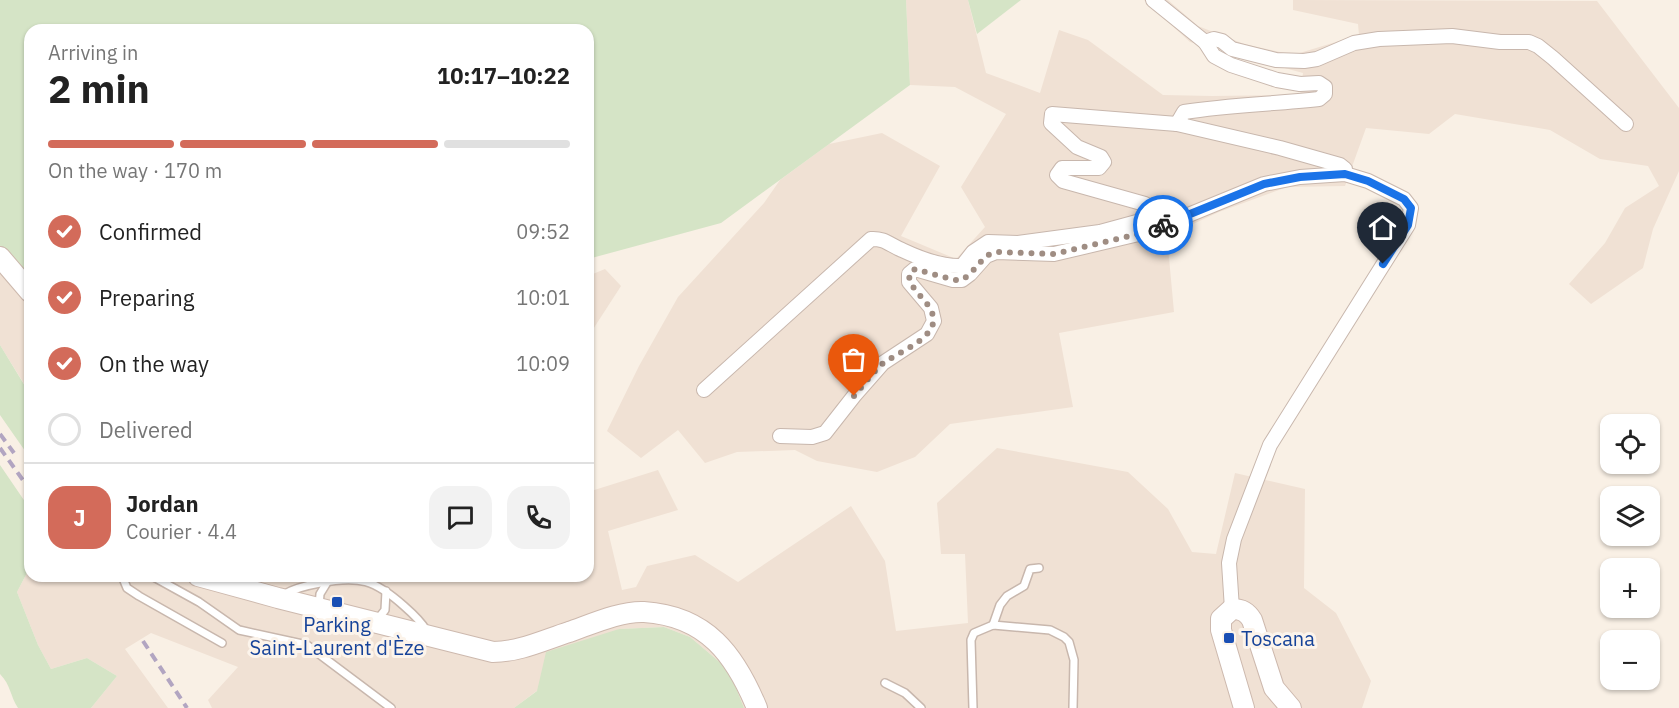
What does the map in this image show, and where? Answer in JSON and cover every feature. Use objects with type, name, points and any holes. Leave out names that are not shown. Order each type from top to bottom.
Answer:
[{"type":"main road","points":[[0,257],[24,285]]},
{"type":"main road","points":[[220,582],[427,636],[501,652],[529,646],[624,615],[644,612],[667,616],[704,632],[721,646],[737,666],[757,708]]},
{"type":"main road","points":[[1244,708],[1221,630],[1221,619],[1232,609],[1240,609],[1252,620],[1274,688],[1291,708]]},
{"type":"street","points":[[1153,0],[1204,42],[1214,56],[1230,65],[1277,80],[1300,84],[1319,83],[1325,87],[1325,94],[1319,99],[1223,106],[1184,112],[1177,124]]},
{"type":"street","points":[[1204,42],[1214,39],[1222,41],[1232,49],[1276,60],[1304,61],[1317,59],[1354,43],[1379,39],[1452,36],[1500,42],[1529,42],[1539,46],[1626,124]]},
{"type":"street","points":[[704,390],[871,239],[880,238],[903,251],[950,266],[962,266],[973,252],[988,242],[1018,243],[1046,240],[1100,232],[1144,220],[1150,212],[1145,204],[1063,181],[1058,175],[1062,168],[1099,168],[1104,162],[1101,157],[1077,147],[1051,123],[1052,114],[1177,124],[1280,148],[1340,165],[1345,169],[1345,174]]},
{"type":"street","points":[[780,436],[812,437],[825,433],[883,363],[927,334],[934,321],[931,308],[909,282],[909,274],[915,269],[954,280],[962,280],[986,256],[996,252],[1054,254],[1147,232],[1264,184],[1300,177],[1345,174],[1368,181],[1404,199],[1411,208],[1408,225],[1270,446],[1234,539],[1229,563],[1232,609]]},
{"type":"lane","points":[[993,624],[1000,605],[1007,596],[1024,586],[1030,569],[1039,568]]},
{"type":"lane","points":[[124,582],[127,588],[222,643]]},
{"type":"lane","points":[[163,582],[199,602],[239,630],[307,645],[391,708]]},
{"type":"lane","points":[[278,598],[288,592],[324,582]]},
{"type":"lane","points":[[319,608],[318,600],[327,582]]},
{"type":"lane","points":[[370,582],[386,591],[420,621],[426,628],[427,636]]},
{"type":"lane","points":[[376,622],[384,610],[386,591]]},
{"type":"lane","points":[[973,708],[971,640],[974,633],[993,624],[1050,630],[1069,642],[1074,660],[1073,708]]},
{"type":"lane","points":[[885,683],[905,693],[921,708]]},
{"type":"shaded area","points":[[906,0],[968,0],[986,73],[1040,93],[1059,30],[1088,40],[1163,95],[1212,96],[1300,95],[1303,73],[1190,42],[1144,0],[1168,0],[1198,26],[1244,44],[1293,55],[1359,35],[1358,24],[1293,10],[1293,0],[1597,1],[1679,108],[1679,171],[1653,229],[1643,268],[1591,304],[1569,284],[1605,243],[1625,208],[1659,186],[1648,166],[1600,159],[1550,130],[1455,114],[1429,134],[1366,128],[1345,186],[1287,187],[1219,212],[1167,236],[1174,312],[1059,333],[1073,407],[950,424],[915,457],[877,472],[817,461],[795,450],[737,452],[705,463],[678,430],[641,458],[607,431],[639,366],[678,297],[764,203],[780,180],[829,144],[882,133],[940,166],[901,236],[956,259],[985,227],[961,187],[1006,114],[955,87],[910,85]]},
{"type":"shaded area","points":[[0,246],[24,275],[24,384],[0,345]]},
{"type":"shaded area","points":[[605,269],[621,286],[594,328],[594,274]]},
{"type":"shaded area","points":[[997,448],[1128,472],[1168,509],[1192,552],[1216,554],[1235,473],[1305,489],[1304,588],[1336,613],[1371,681],[1362,708],[744,708],[729,670],[690,637],[664,627],[619,629],[514,708],[212,708],[208,700],[238,667],[151,633],[125,649],[168,708],[91,708],[117,676],[87,658],[51,669],[38,645],[17,592],[24,579],[24,582],[594,582],[594,490],[658,470],[678,510],[608,531],[622,590],[636,587],[647,566],[695,555],[738,582],[851,506],[885,561],[896,631],[968,623],[965,554],[941,554],[937,503]]},
{"type":"green space","points":[[0,0],[906,0],[910,85],[721,223],[594,257],[594,24],[24,24],[24,275],[0,246]]},
{"type":"green space","points":[[968,0],[1021,0],[977,34]]},
{"type":"green space","points":[[0,345],[24,384],[24,449],[0,415]]},
{"type":"green space","points":[[0,465],[24,500],[24,579],[17,592],[38,645],[51,669],[87,658],[117,676],[91,708],[18,708],[0,674]]},
{"type":"green space","points":[[664,627],[690,637],[729,670],[744,708],[514,708],[537,691],[546,652],[619,629]]},
{"type":"railway","points":[[0,434],[14,453]]},
{"type":"railway","points":[[0,448],[24,482]]},
{"type":"railway","points":[[143,641],[187,708]]},
{"type":"way so far","points":[[854,396],[883,363],[927,334],[934,321],[931,308],[909,282],[909,274],[915,269],[954,280],[962,280],[986,256],[996,252],[1054,254],[1147,232],[1163,225]]},
{"type":"place","name":"Parking Saint-Laurent d'Èze","points":[[337,602]]},
{"type":"place","name":"Toscana","points":[[1229,638]]},
{"type":"route","points":[[1163,225],[1264,184],[1300,177],[1345,174],[1368,181],[1404,199],[1411,208],[1408,225],[1383,264]]}]
